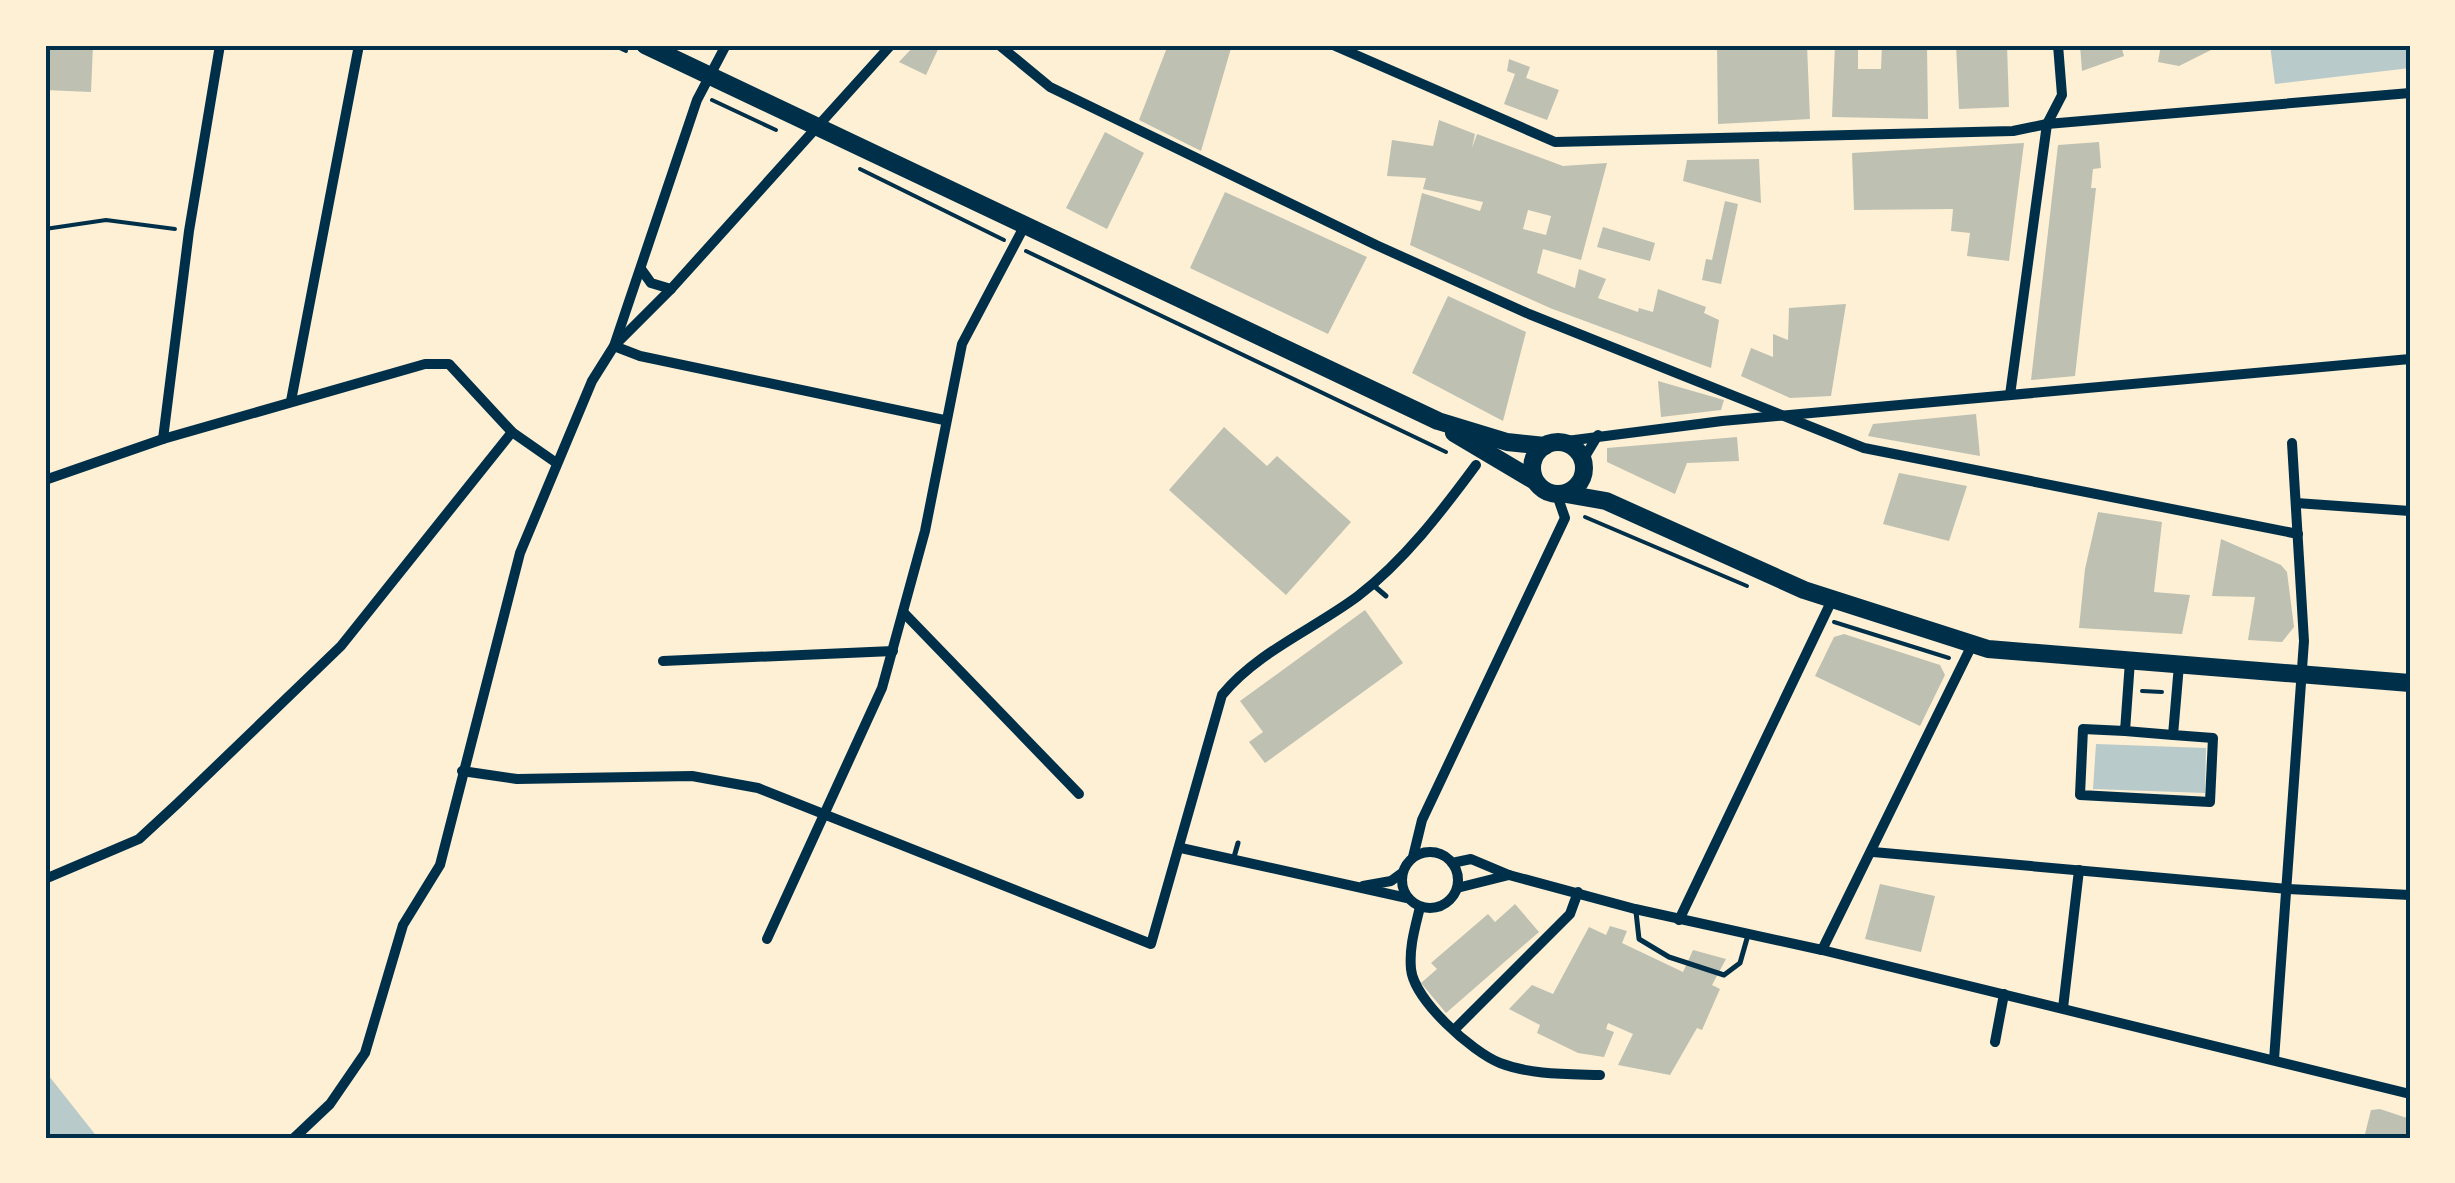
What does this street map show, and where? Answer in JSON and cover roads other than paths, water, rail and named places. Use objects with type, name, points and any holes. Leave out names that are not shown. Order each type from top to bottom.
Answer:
[{"type":"main road","points":[[645,45],[1438,421],[1507,442],[1574,448],[1605,509]]},
{"type":"main road","points":[[1438,421],[1561,494],[1832,600],[1972,646],[2410,683]]},
{"type":"main road","points":[[1535,481],[1532,464],[1552,444]]},
{"type":"main road","points":[[1561,494],[1580,483],[1583,464]]},
{"type":"street","points":[[163,439],[189,230],[220,45]]},
{"type":"street","points":[[291,401],[358,45]]},
{"type":"street","points":[[614,346],[708,74],[726,45]]},
{"type":"street","points":[[294,1138],[330,1104],[365,1053],[402,925],[440,864],[520,553],[592,380],[614,346],[671,289],[892,45]]},
{"type":"street","points":[[999,45],[1050,88],[1376,245],[1529,314],[1879,453],[2298,534]]},
{"type":"street","points":[[1333,45],[1555,142],[2013,131],[2047,124],[2410,93]]},
{"type":"street","points":[[2010,396],[2047,124],[2062,95],[2058,45]]},
{"type":"street","points":[[767,939],[882,688],[925,531],[962,344],[1025,224]]},
{"type":"street","points":[[641,269],[651,282],[671,289]]},
{"type":"street","points":[[614,346],[640,356],[944,420]]},
{"type":"street","points":[[1552,444],[1598,434],[2410,359]]},
{"type":"street","points":[[45,480],[163,439],[425,364],[449,364],[512,432],[556,462]]},
{"type":"street","points":[[45,879],[139,839],[178,803],[340,646],[512,432]]},
{"type":"street","points":[[1583,464],[1598,434]]},
{"type":"street","points":[[1458,436],[1476,465]]},
{"type":"street","points":[[2274,1060],[2302,675],[2292,443]]},
{"type":"street","points":[[462,771],[517,779],[692,776],[758,788],[1151,944],[1222,695],[1244,672],[1372,584],[1476,465]]},
{"type":"street","points":[[1476,465],[1509,466]]},
{"type":"street","points":[[1362,886],[1391,881],[1413,857],[1422,820],[1565,518],[1561,494]]},
{"type":"street","points":[[2296,503],[2410,511]]},
{"type":"street","points":[[1679,920],[1832,600]]},
{"type":"street","points":[[903,612],[1079,794]]},
{"type":"street","points":[[1822,950],[1972,646]]},
{"type":"street","points":[[663,661],[893,651]]},
{"type":"street","points":[[2125,732],[2130,660]]},
{"type":"street","points":[[2173,736],[2180,666]]},
{"type":"street","points":[[2082,729],[2125,732],[2212,738],[2210,802],[2080,795],[2082,729]]},
{"type":"street","points":[[1181,848],[1362,886],[1407,898],[1420,907],[1446,903],[1457,888],[1509,875]]},
{"type":"street","points":[[1413,857],[1430,852],[1452,863],[1470,858],[1509,875],[1635,909],[1822,950],[2410,1094]]},
{"type":"street","points":[[1873,852],[2288,889],[2410,895]]},
{"type":"street","points":[[1452,863],[1457,888]]},
{"type":"street","points":[[2063,1008],[2079,870]]},
{"type":"street","points":[[1402,873],[1407,898]]},
{"type":"street","points":[[1454,1029],[1570,914],[1578,892]]},
{"type":"street","points":[[1420,907],[1411,946],[1411,974],[1426,1004],[1498,1062],[1539,1072],[1600,1075]]},
{"type":"street","points":[[1996,1042],[2004,994]]},
{"type":"lane","points":[[1372,584],[1386,596]]},
{"type":"lane","points":[[1234,858],[1238,843]]},
{"type":"lane","points":[[1635,909],[1639,938],[1669,957],[1724,975],[1740,963],[1748,934]]}]
